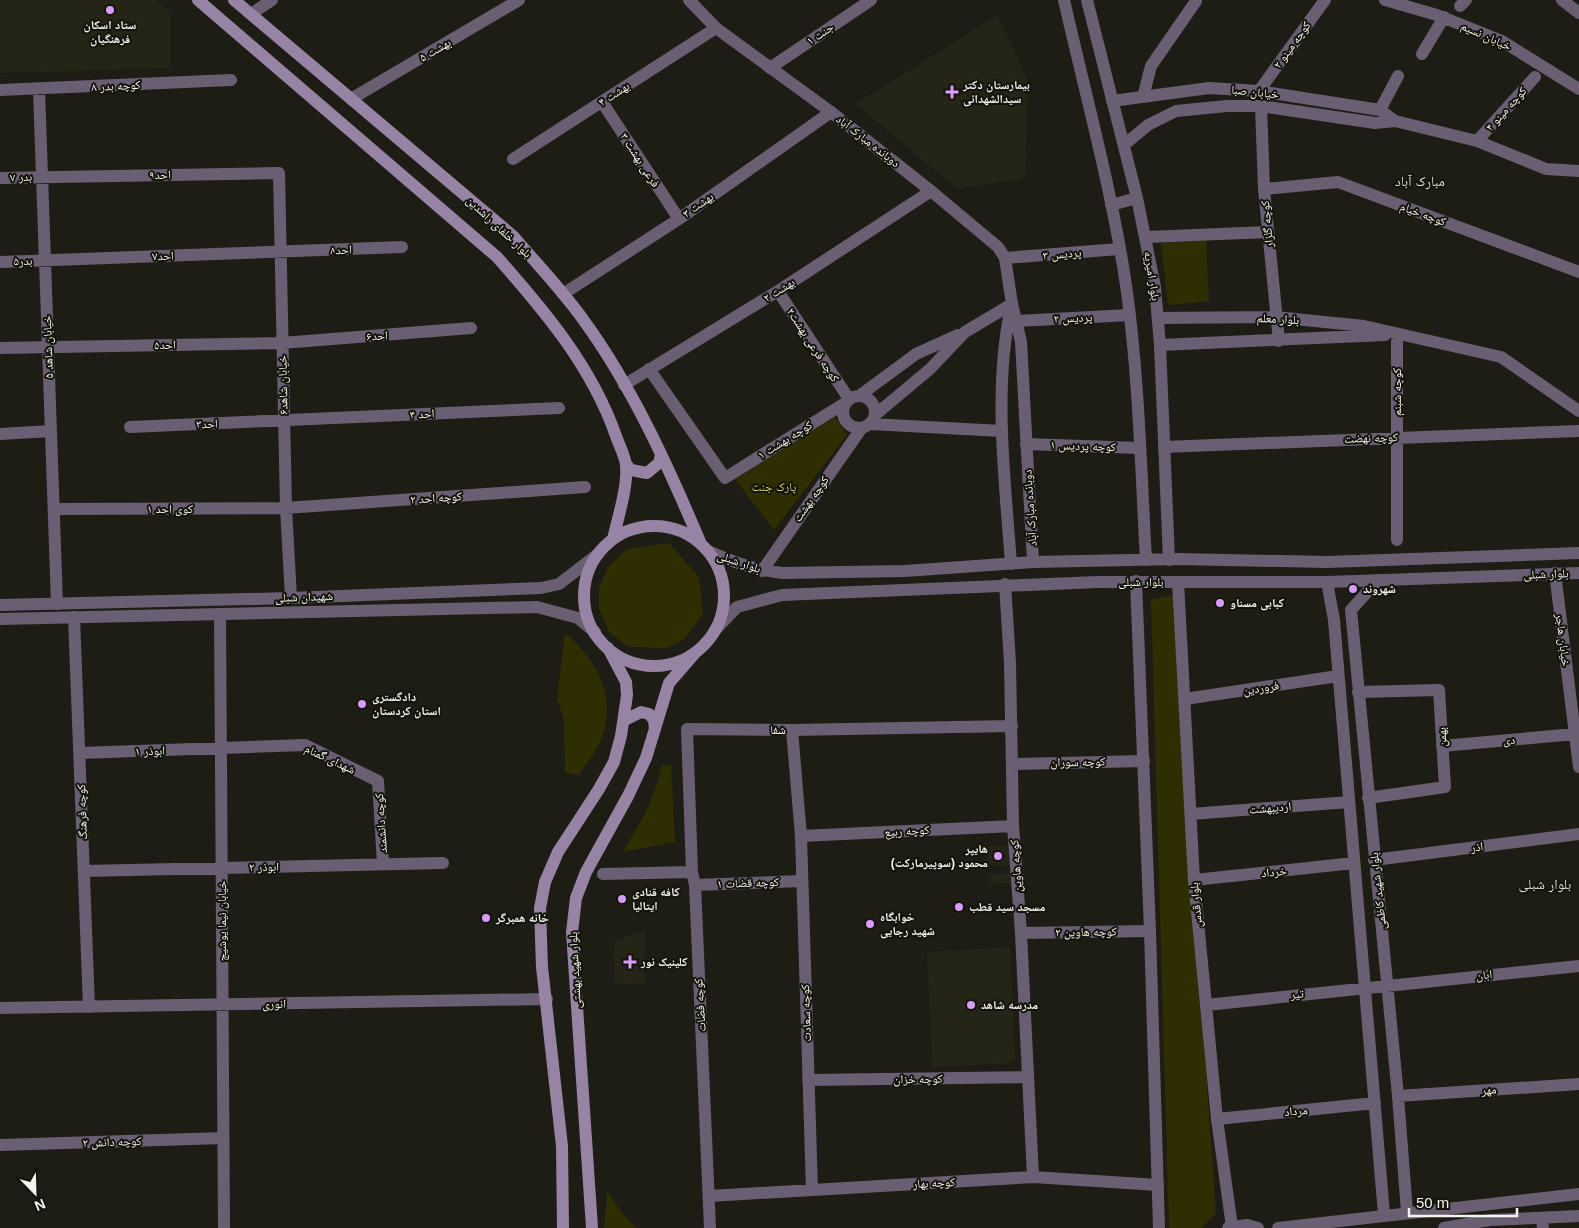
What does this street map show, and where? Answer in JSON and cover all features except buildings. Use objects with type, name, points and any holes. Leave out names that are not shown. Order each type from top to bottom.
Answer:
[{"type":"main road","name":"بلوار خلفای راشدین","points":[[198,0],[497,257],[532,296],[585,368],[612,423],[626,464],[622,498],[613,540]]},
{"type":"main road","name":"بلوار خلفای راشدین","points":[[234,0],[512,236],[563,294],[592,333],[624,385],[661,455],[705,547]]},
{"type":"main road","points":[[626,464],[632,470],[647,473],[659,463],[661,455]]},
{"type":"main road","points":[[563,1228],[562,1146],[540,942],[540,908],[545,882],[558,852],[599,789],[614,762],[625,720],[626,682],[608,648],[594,632],[586,614],[584,593],[588,573],[598,554],[613,540],[630,530],[648,526],[667,527],[685,533],[705,547],[719,569],[724,589],[723,610],[716,630],[706,642],[695,652],[678,662],[660,666],[641,665],[624,659],[608,648]]},
{"type":"main road","name":"بلوار شهید بهشتی","points":[[592,1228],[572,932],[576,898],[586,872],[628,796],[646,758],[669,682],[695,652]]},
{"type":"main road","points":[[625,720],[641,712],[649,714],[654,720],[655,730]]},
{"type":"street","points":[[250,14],[272,0]]},
{"type":"street","name":"بهشت ۵","points":[[351,99],[502,4],[519,0]]},
{"type":"street","name":"دوبانده مبارک آباد","points":[[690,0],[716,28],[831,112],[931,191],[998,247],[1005,258],[1012,304],[1021,342],[1034,562]]},
{"type":"street","name":"جنت ۱","points":[[770,68],[870,0]]},
{"type":"street","points":[[1064,0],[1111,205],[1129,315],[1146,560]]},
{"type":"street","name":"بلوار امیریه","points":[[1087,0],[1151,260],[1160,345],[1169,560]]},
{"type":"street","name":"کوچه مینو ۲","points":[[1259,91],[1325,0]]},
{"type":"street","name":"خیابان نسیم","points":[[1385,0],[1444,17],[1502,41],[1579,89]]},
{"type":"street","points":[[1562,0],[1579,13]]},
{"type":"street","points":[[1143,97],[1151,66],[1196,1]]},
{"type":"street","points":[[1422,54],[1444,17]]},
{"type":"street","name":"بهشت ۴","points":[[513,159],[716,28]]},
{"type":"street","points":[[1380,110],[1398,76]]},
{"type":"street","name":"کوچه مینو ۴","points":[[1477,141],[1535,77]]},
{"type":"street","name":"کوچه بدر ۸","points":[[0,90],[39,90],[231,80]]},
{"type":"street","name":"خیابان صبا","points":[[1112,101],[1209,88],[1259,91],[1380,110],[1395,121]]},
{"type":"street","name":"خیابان شاهد ۵","points":[[39,90],[57,604]]},
{"type":"street","name":"فرعی بهشت ۳","points":[[602,102],[679,219]]},
{"type":"street","name":"خیابان صبا","points":[[1124,146],[1148,125],[1176,111],[1227,106],[1261,106],[1375,123],[1395,121],[1477,141],[1546,169],[1579,171]]},
{"type":"street","name":"کوچه گلزار","points":[[1261,106],[1264,189],[1275,317],[1279,341]]},
{"type":"street","name":"بهشت ۳","points":[[563,294],[679,219],[831,112]]},
{"type":"street","name":"احد۹","points":[[42,176],[279,173]]},
{"type":"street","name":"خیابان شاهد۶","points":[[279,173],[286,508],[290,598]]},
{"type":"street","name":"بدر ۷","points":[[0,178],[42,176]]},
{"type":"street","name":"کوچه خیام","points":[[1264,189],[1338,182],[1579,272]]},
{"type":"street","name":"بهشت ۲","points":[[624,385],[778,291],[931,191]]},
{"type":"street","points":[[1111,205],[1137,198]]},
{"type":"street","points":[[1146,237],[1268,232]]},
{"type":"street","name":"احد۸","points":[[280,252],[402,247]]},
{"type":"street","name":"پردیس ۳","points":[[1005,258],[1119,249]]},
{"type":"street","name":"احد۷","points":[[45,260],[280,252]]},
{"type":"street","name":"بدر۵","points":[[0,262],[45,260]]},
{"type":"street","name":"کوچه فرعی بهشت۲","points":[[778,291],[851,399]]},
{"type":"street","points":[[965,332],[1012,304]]},
{"type":"street","name":"دوبانده مبارک آباد","points":[[1011,564],[1002,431],[1005,334],[1012,304]]},
{"type":"street","name":"پردیس ۲","points":[[1016,321],[1129,315]]},
{"type":"street","name":"بلوار معلم","points":[[1158,318],[1275,317],[1364,326],[1501,357],[1579,410]]},
{"type":"street","name":"احد۶","points":[[282,343],[471,328]]},
{"type":"street","name":"کوچه بهشت ۱","points":[[649,369],[725,478],[851,399],[916,354],[965,332]]},
{"type":"street","name":"کوچه بهشت","points":[[762,571],[869,423],[930,369],[965,332]]},
{"type":"street","name":"بلوار معلم","points":[[1160,345],[1279,341],[1397,334]]},
{"type":"street","name":"کوچه شبنم","points":[[1397,334],[1397,540]]},
{"type":"street","name":"احد۵","points":[[0,348],[282,343]]},
{"type":"street","points":[[869,423],[873,404],[865,397],[851,399],[843,408],[843,418],[850,426],[869,423],[1002,431]]},
{"type":"street","name":"احد ۴","points":[[284,421],[559,408]]},
{"type":"street","name":"احد۳","points":[[130,427],[284,421]]},
{"type":"street","points":[[0,434],[51,431]]},
{"type":"street","name":"کوچه نهضت","points":[[1164,447],[1579,431]]},
{"type":"street","name":"کوچه پردیس ۱","points":[[1026,444],[1139,448]]},
{"type":"street","name":"کوچه احد ۲","points":[[286,508],[586,487]]},
{"type":"street","name":"کوی احد ۱","points":[[54,509],[286,508]]},
{"type":"street","name":"بلوار شبلی","points":[[705,547],[738,564],[762,571],[782,573],[905,570],[1034,562],[1146,560],[1327,562],[1579,553]]},
{"type":"street","name":"شهیدان شبلی","points":[[0,605],[290,598],[540,588],[559,584],[598,554]]},
{"type":"street","name":"خیابان هاجر","points":[[1555,573],[1575,704],[1575,734],[1579,767]]},
{"type":"street","name":"بلوار شبلی","points":[[716,630],[737,607],[782,595],[1005,584],[1136,581],[1327,582],[1579,573]]},
{"type":"street","name":"بلوار شهید کاظمی","points":[[1378,580],[1351,610],[1374,860],[1388,985],[1407,1212]]},
{"type":"street","points":[[1136,581],[1144,761],[1159,1228]]},
{"type":"street","name":"بلوار قدس","points":[[1178,582],[1194,880],[1217,1118],[1230,1227]]},
{"type":"street","name":"بلوار شهید کاظمی","points":[[1327,582],[1334,620],[1384,1215]]},
{"type":"street","name":"کوچه هاوین","points":[[1005,584],[1012,726],[1013,826],[1021,933],[1033,1178]]},
{"type":"street","points":[[501,589],[509,594],[510,599],[504,607]]},
{"type":"street","name":"شهیدان شبلی","points":[[0,619],[537,607],[578,618],[594,632]]},
{"type":"street","name":"خیابان نیما یوشیج","points":[[220,614],[224,1228]]},
{"type":"street","name":"کوچه فرهنگ","points":[[74,617],[89,1007]]},
{"type":"street","name":"فروردین","points":[[1185,700],[1338,676]]},
{"type":"street","name":"بهمن","points":[[1358,692],[1439,690],[1445,787],[1368,798]]},
{"type":"street","name":"شفا","points":[[692,872],[687,729],[792,730],[1012,726]]},
{"type":"street","name":"کوچه سعادت","points":[[792,730],[801,836],[812,1190]]},
{"type":"street","name":"دی","points":[[1442,746],[1575,734]]},
{"type":"street","name":"شهدای گمنام","points":[[221,749],[305,745],[378,781]]},
{"type":"street","name":"ابوذر ۱","points":[[80,753],[221,749]]},
{"type":"street","name":"کوچه سوران","points":[[1012,764],[1144,761]]},
{"type":"street","name":"کوچه دانشمند","points":[[378,781],[383,864]]},
{"type":"street","name":"اردیبهشت","points":[[1191,814],[1349,802]]},
{"type":"street","name":"کوچه ربیع","points":[[801,836],[1013,826]]},
{"type":"street","name":"اذر","points":[[1374,860],[1579,834]]},
{"type":"street","name":"ابوذر ۲","points":[[84,871],[443,863]]},
{"type":"street","name":"خرداد","points":[[1194,880],[1354,863]]},
{"type":"street","points":[[603,874],[692,872]]},
{"type":"street","name":"کوچه فضات","points":[[692,872],[696,885],[698,981],[710,1228]]},
{"type":"street","name":"کوچه قضات ۱","points":[[696,885],[801,881]]},
{"type":"street","name":"کوچه هاوین ۲","points":[[1021,933],[1150,931]]},
{"type":"street","name":"ابان","points":[[1388,985],[1579,966]]},
{"type":"street","name":"تیر","points":[[1206,1004],[1388,985]]},
{"type":"street","name":"انوری","points":[[0,1008],[547,1000]]},
{"type":"street","name":"کوچه خزان","points":[[808,1080],[1028,1077]]},
{"type":"street","name":"مهر","points":[[1398,1096],[1579,1084]]},
{"type":"street","name":"مرداد","points":[[1217,1118],[1375,1104]]},
{"type":"street","name":"کوچه دانش ۲","points":[[0,1145],[223,1138]]},
{"type":"street","name":"کوچه بهار","points":[[709,1196],[1033,1178],[1158,1185]]},
{"type":"street","points":[[1278,1228],[1579,1194]]},
{"type":"street","points":[[1444,1228],[1490,1220],[1543,1223],[1579,1216]]},
{"type":"street","points":[[1230,1227],[1247,1226],[1258,1228]]},
{"type":"shaded area","points":[[0,0],[156,0],[170,13],[170,68],[0,73]]},
{"type":"shaded area","name":"بیمارستان دکتر سیدالشهدائی","points":[[997,15],[1028,80],[1025,178],[957,189],[856,104]]},
{"type":"shaded area","name":"هایپر (سوپیرمارکت) محمود","points":[[1008,846],[1009,865],[988,866],[987,847]]},
{"type":"shaded area","points":[[1010,873],[1010,883],[990,884],[989,875]]},
{"type":"shaded area","name":"کلینیک نور","points":[[645,930],[645,983],[615,984],[614,941]]},
{"type":"shaded area","name":"مدرسه شاهد","points":[[1010,947],[1015,1057],[1010,1063],[932,1067],[927,952]]},
{"type":"green space","points":[[1206,240],[1209,301],[1168,305],[1161,243]]},
{"type":"green space","name":"پارک جنت","points":[[835,417],[847,435],[774,530],[735,479]]},
{"type":"green space","points":[[669,543],[699,577],[703,614],[685,639],[667,648],[629,647],[609,632],[599,608],[599,589],[608,567],[627,549]]},
{"type":"green space","points":[[1173,595],[1216,1213],[1201,1228],[1169,1228],[1151,600]]},
{"type":"green space","points":[[565,633],[578,645],[598,673],[607,703],[602,736],[594,753],[579,775],[565,773],[564,719],[557,699]]},
{"type":"green space","points":[[662,765],[671,765],[675,842],[623,852],[651,799]]},
{"type":"green space","points":[[607,1191],[624,1216],[637,1228],[604,1228]]},
{"type":"place","name":"ستاد اسکان فرهنگیان","points":[[110,10]]},
{"type":"place","name":"بیمارستان دکتر سیدالشهدائی","points":[[952,92]]},
{"type":"place","name":"شهروند","points":[[1353,589]]},
{"type":"place","name":"کبابی مسناو","points":[[1220,603]]},
{"type":"place","name":"دادگستری استان کردستان","points":[[362,704]]},
{"type":"place","name":"هایپر (سوپیرمارکت) محمود","points":[[998,856]]},
{"type":"place","name":"کافه قنادی ایتالیا","points":[[622,899]]},
{"type":"place","name":"مسجد سید قطب","points":[[959,907]]},
{"type":"place","name":"خانه همبرگر","points":[[486,918]]},
{"type":"place","name":"خوابگاه شهید رجایی","points":[[870,924]]},
{"type":"place","name":"کلینیک نور","points":[[630,962]]},
{"type":"place","name":"مدرسه شاهد","points":[[971,1005]]},
{"type":"district","name":"مبارک آباد","points":[[1420,181]]},
{"type":"district","name":"بلوار شبلی","points":[[1545,884]]}]
